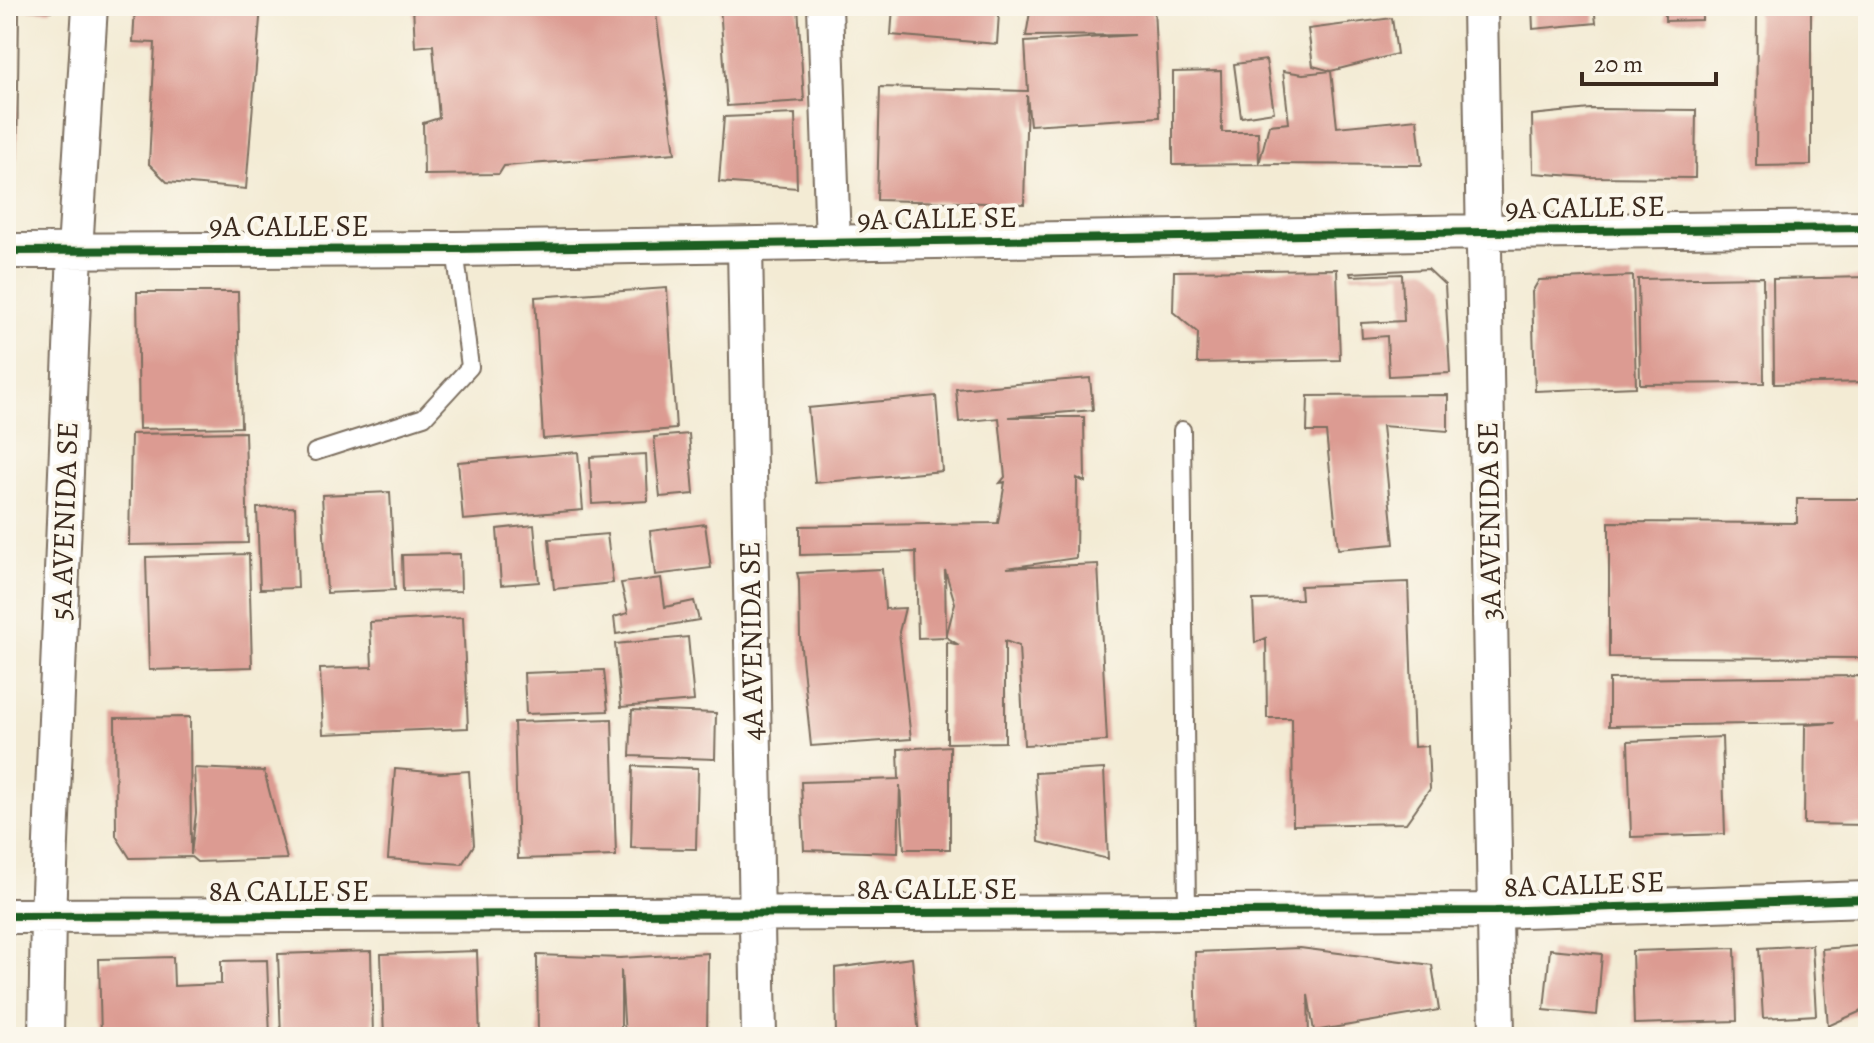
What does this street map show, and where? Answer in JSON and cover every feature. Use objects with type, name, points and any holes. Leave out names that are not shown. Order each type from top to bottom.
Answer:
[{"type":"street","name":"5A AVENIDA SE","points":[[46,1037],[48,916],[75,251],[90,6]]},
{"type":"street","points":[[825,6],[833,244]]},
{"type":"street","name":"3A AVENIDA SE","points":[[1480,6],[1497,1037]]},
{"type":"street","name":"9A CALLE SE","points":[[6,251],[455,249],[1868,228]]},
{"type":"street","name":"4A AVENIDA SE","points":[[745,245],[759,1037]]},
{"type":"street","name":"8A CALLE SE","points":[[6,916],[1495,911],[1868,899]]},
{"type":"lane","points":[[315,452],[424,417],[470,367],[455,249]]},
{"type":"lane","points":[[1182,430],[1187,912]]},
{"type":"building","points":[[6,6],[51,6],[51,11],[6,9]]},
{"type":"building","points":[[135,6],[261,6],[246,189],[167,182],[149,164],[155,43],[133,42]]},
{"type":"building","points":[[413,6],[655,6],[675,153],[504,166],[499,174],[424,175],[423,123],[439,118],[433,45],[415,47]]},
{"type":"building","points":[[720,6],[798,6],[804,101],[727,106]]},
{"type":"building","points":[[893,6],[970,6],[970,10],[999,13],[997,44],[891,35]]},
{"type":"building","points":[[1031,6],[1154,6],[1159,117],[1030,125],[1027,95],[1024,204],[877,200],[880,87],[1028,91],[1025,42],[1135,35],[1026,36]]},
{"type":"building","points":[[1532,6],[1594,6],[1596,23],[1533,29]]},
{"type":"building","points":[[1665,6],[1702,6],[1702,20],[1665,21]]},
{"type":"building","points":[[1757,6],[1811,6],[1811,165],[1756,166]]},
{"type":"building","points":[[6,13],[19,13],[17,159],[6,159]]},
{"type":"building","points":[[1392,18],[1397,54],[1331,71],[1313,66],[1308,29]]},
{"type":"building","points":[[1266,60],[1274,112],[1241,117],[1234,64]]},
{"type":"building","points":[[1221,71],[1222,132],[1258,132],[1259,164],[1173,165],[1173,72]]},
{"type":"building","points":[[1283,71],[1303,74],[1331,71],[1337,127],[1417,119],[1422,165],[1259,164],[1269,125],[1289,123]]},
{"type":"building","points":[[1590,109],[1696,110],[1695,178],[1533,173],[1532,115]]},
{"type":"building","points":[[795,114],[797,188],[719,182],[724,117]]},
{"type":"building","points":[[1337,269],[1340,360],[1197,363],[1198,333],[1173,312],[1174,271]]},
{"type":"building","points":[[1428,269],[1445,285],[1450,373],[1389,376],[1387,336],[1362,338],[1361,323],[1404,321],[1402,274],[1351,276],[1350,273]]},
{"type":"building","points":[[1633,276],[1636,387],[1535,391],[1532,292],[1539,280]]},
{"type":"building","points":[[1763,277],[1764,383],[1640,384],[1638,279]]},
{"type":"building","points":[[1868,277],[1868,382],[1774,384],[1773,279]]},
{"type":"building","points":[[667,288],[676,429],[543,439],[535,297]]},
{"type":"building","points":[[137,292],[238,292],[241,427],[139,429]]},
{"type":"building","points":[[1090,378],[1093,410],[1009,417],[1084,417],[1085,482],[1077,478],[1076,558],[1007,568],[1098,564],[1107,741],[1024,745],[1019,646],[1005,641],[1005,742],[947,743],[947,642],[959,645],[946,637],[918,638],[916,552],[800,555],[800,526],[998,523],[1005,482],[1000,483],[1005,477],[999,418],[959,422],[956,389]],"holes":[[[945,570],[955,603],[946,637]]]},
{"type":"building","points":[[1448,395],[1448,431],[1382,426],[1394,544],[1338,549],[1326,432],[1307,432],[1308,396]]},
{"type":"building","points":[[936,396],[942,471],[815,483],[808,408]]},
{"type":"building","points":[[245,432],[248,543],[129,545],[131,434]]},
{"type":"building","points":[[689,434],[694,494],[660,497],[654,437]]},
{"type":"building","points":[[578,452],[583,510],[463,520],[458,462]]},
{"type":"building","points":[[646,454],[648,501],[592,504],[590,457]]},
{"type":"building","points":[[390,492],[395,590],[327,593],[322,495]]},
{"type":"building","points":[[1797,499],[1868,499],[1868,658],[1609,657],[1609,522],[1797,523]]},
{"type":"building","points":[[295,507],[298,588],[260,589],[257,508]]},
{"type":"building","points":[[705,524],[711,568],[655,575],[650,531]]},
{"type":"building","points":[[534,525],[539,582],[501,585],[497,529]]},
{"type":"building","points":[[607,534],[613,583],[554,589],[549,539]]},
{"type":"building","points":[[249,554],[252,667],[149,670],[146,557]]},
{"type":"building","points":[[460,554],[461,591],[403,592],[402,555]]},
{"type":"building","points":[[882,569],[885,609],[905,608],[899,632],[911,739],[811,746],[797,573]]},
{"type":"building","points":[[661,578],[665,607],[694,601],[699,620],[616,634],[614,617],[628,613],[621,583]]},
{"type":"building","points":[[1408,582],[1414,747],[1428,746],[1430,789],[1406,823],[1293,825],[1292,718],[1267,718],[1266,638],[1255,643],[1253,600],[1301,599],[1300,586]]},
{"type":"building","points":[[463,617],[468,728],[323,734],[320,669],[372,667],[370,622]]},
{"type":"building","points":[[688,637],[694,701],[621,707],[615,644]]},
{"type":"building","points":[[604,670],[608,711],[526,714],[524,673]]},
{"type":"building","points":[[1860,676],[1860,722],[1868,723],[1868,825],[1804,824],[1805,725],[1835,723],[1609,726],[1609,679]]},
{"type":"building","points":[[632,710],[716,713],[715,759],[630,756]]},
{"type":"building","points":[[190,717],[191,855],[196,813],[194,768],[264,771],[287,859],[197,862],[191,857],[130,858],[116,836],[115,718]]},
{"type":"building","points":[[612,719],[616,856],[518,859],[514,722]]},
{"type":"building","points":[[1722,737],[1725,834],[1631,837],[1628,741]]},
{"type":"building","points":[[950,746],[950,849],[904,849],[900,785],[898,853],[804,850],[801,782],[899,779],[898,749]]},
{"type":"building","points":[[633,766],[698,768],[696,849],[631,848]]},
{"type":"building","points":[[395,769],[441,773],[469,771],[474,845],[462,864],[388,859]]},
{"type":"building","points":[[1104,769],[1108,859],[1039,842],[1035,773]]},
{"type":"building","points":[[1812,945],[1816,1015],[1763,1018],[1759,948]]},
{"type":"building","points":[[1868,945],[1868,1008],[1828,1026],[1822,949]]},
{"type":"building","points":[[1300,948],[1432,965],[1439,1010],[1314,1031],[1308,995],[1309,1037],[1197,1037],[1195,952]]},
{"type":"building","points":[[1735,948],[1737,1021],[1634,1024],[1632,951]]},
{"type":"building","points":[[1550,949],[1602,954],[1597,1015],[1544,1010]]},
{"type":"building","points":[[371,951],[373,1037],[281,1037],[278,954]]},
{"type":"building","points":[[477,951],[480,1037],[384,1037],[381,954]]},
{"type":"building","points":[[708,953],[707,1037],[625,1037],[621,970],[621,1037],[538,1037],[537,955],[620,958]]},
{"type":"building","points":[[173,957],[174,986],[221,984],[221,961],[267,960],[270,1037],[101,1037],[99,959]]},
{"type":"building","points":[[912,958],[919,1037],[836,1037],[835,968]]},
{"type":"cycle path","points":[[6,251],[455,249],[1868,228]]},
{"type":"cycle path","points":[[6,916],[1495,911],[1868,899]]}]
